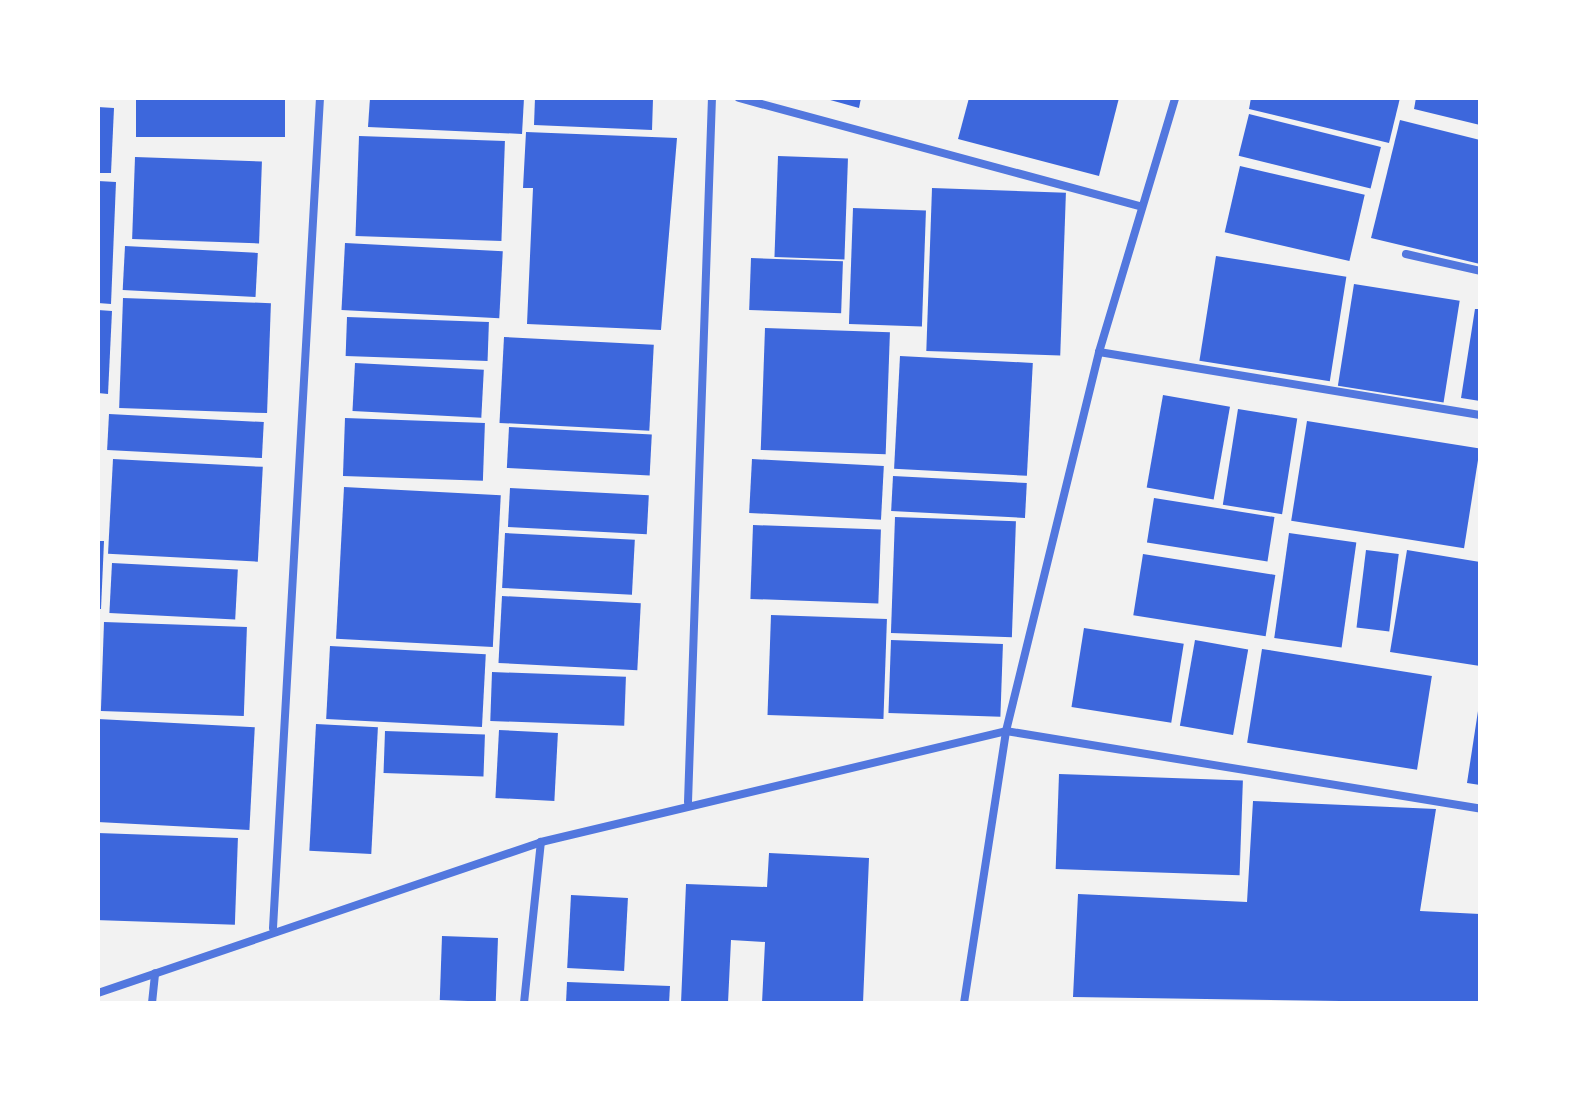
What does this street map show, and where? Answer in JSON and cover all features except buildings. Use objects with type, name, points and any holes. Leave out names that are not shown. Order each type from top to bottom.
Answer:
[{"type":"street","points":[[273,928],[320,98]]},
{"type":"street","points":[[688,802],[712,98]]},
{"type":"street","points":[[739,98],[1140,206]]},
{"type":"street","points":[[964,1003],[1006,731],[1099,352],[1140,206],[1175,98]]},
{"type":"street","points":[[1406,254],[1480,271]]},
{"type":"street","points":[[1099,352],[1480,415]]},
{"type":"street","points":[[98,993],[273,928],[541,842],[688,802],[1006,731],[1480,809]]},
{"type":"street","points":[[524,1003],[541,842]]},
{"type":"street","points":[[152,1003],[155,973]]}]
